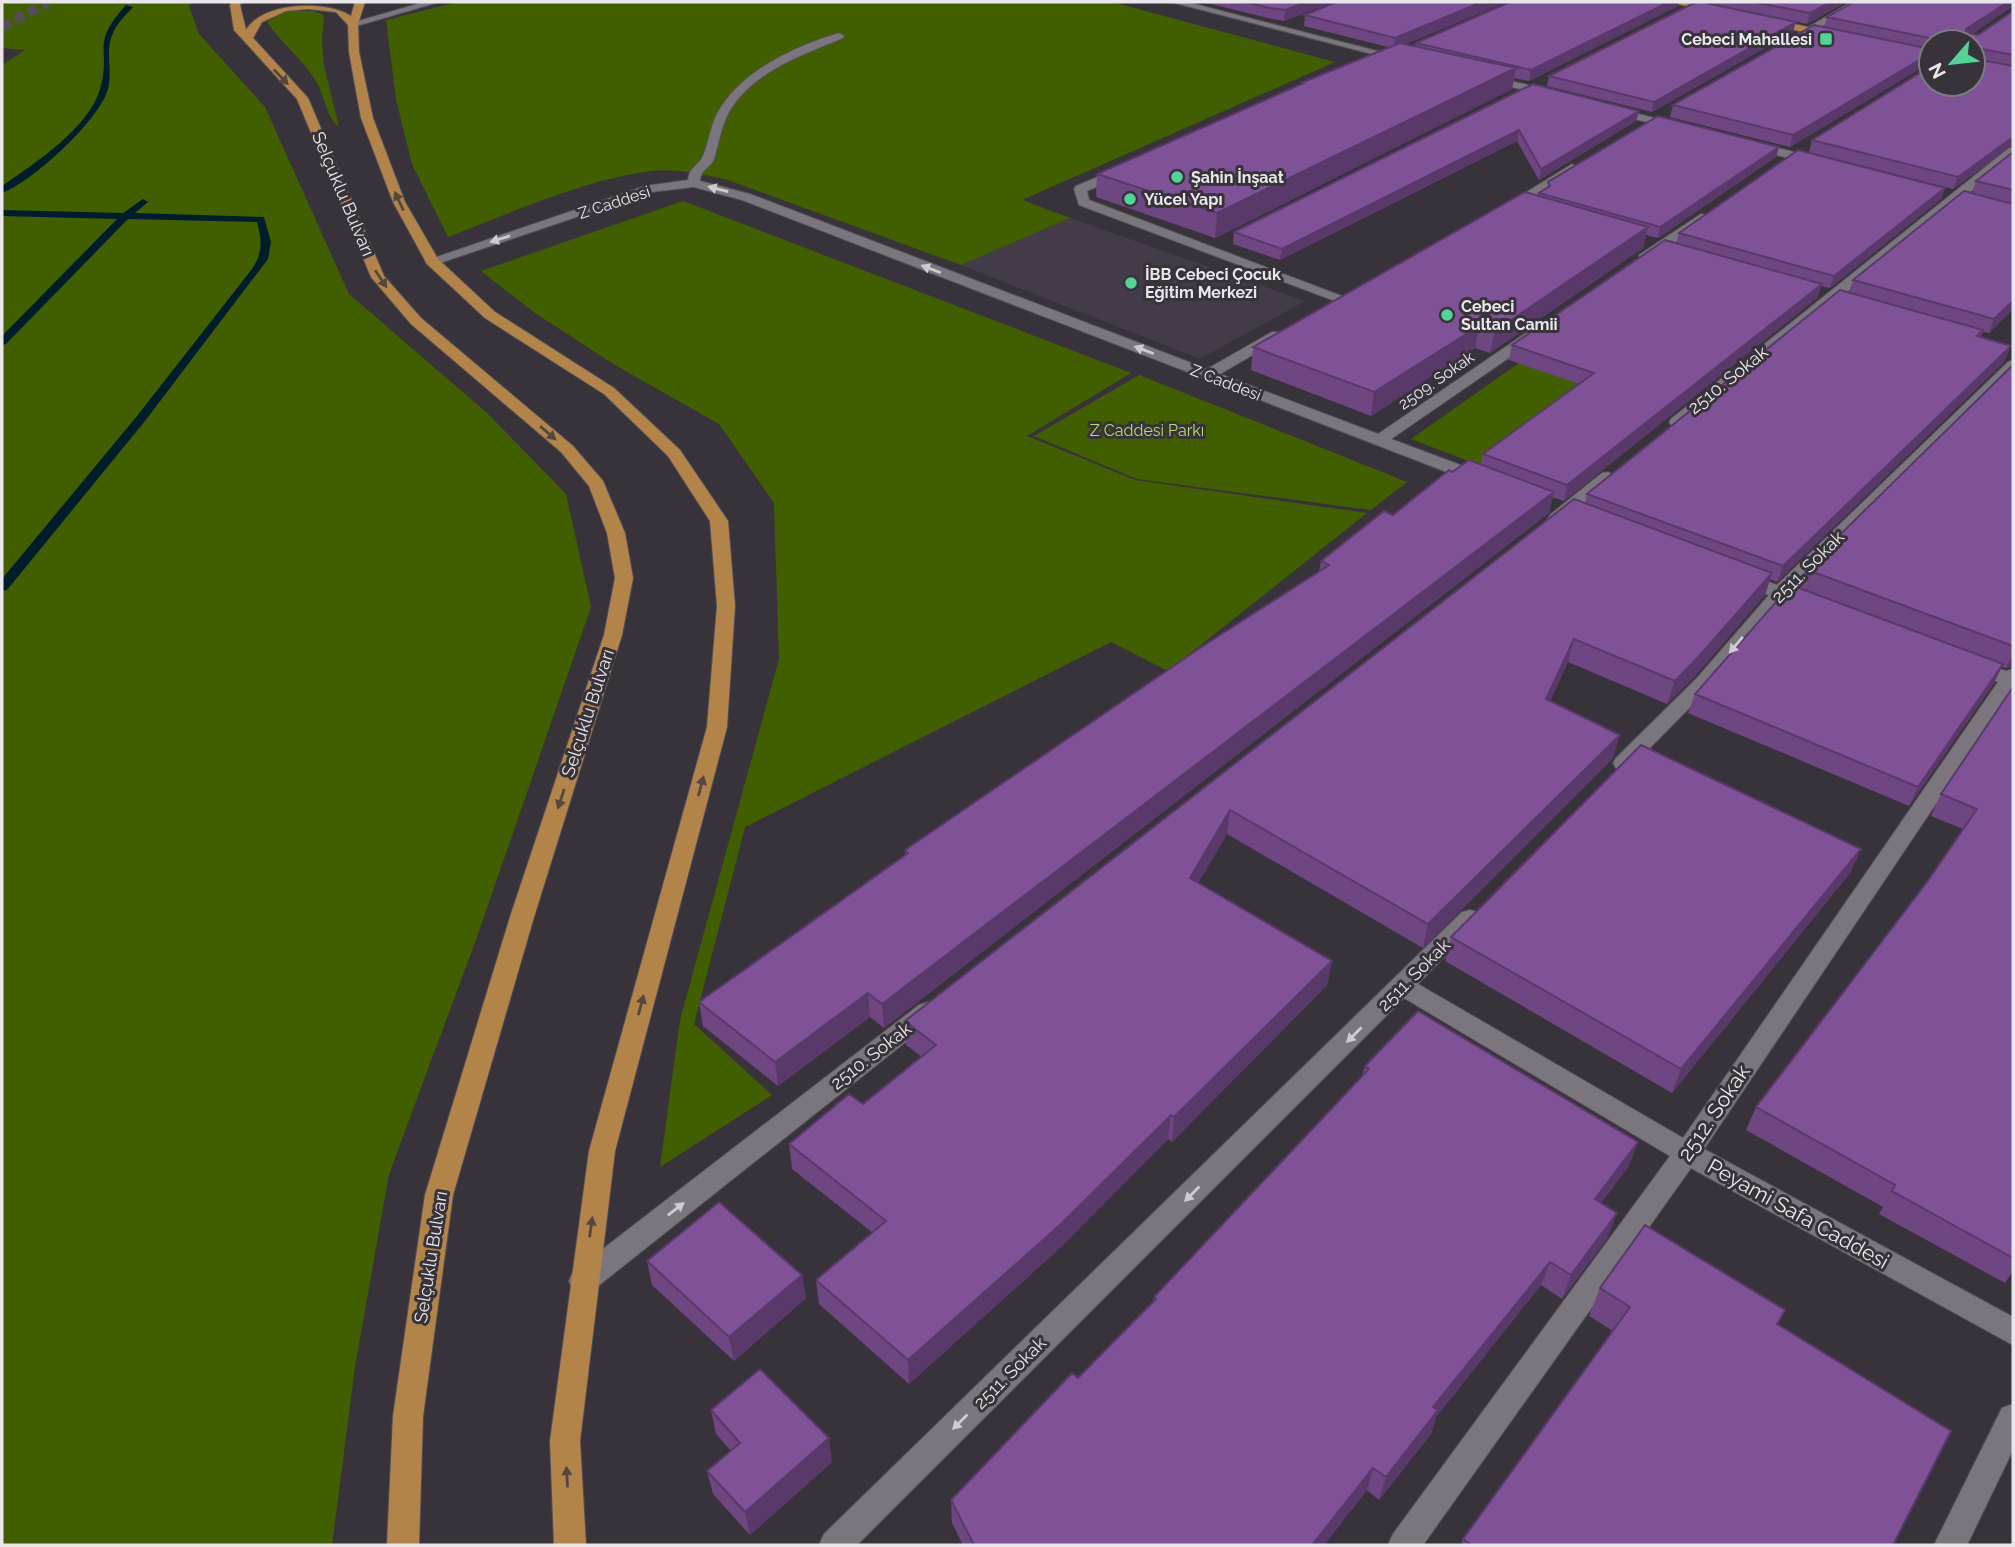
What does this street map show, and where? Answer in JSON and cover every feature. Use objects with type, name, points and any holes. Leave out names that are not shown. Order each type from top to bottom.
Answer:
[{"type":"main road","name":"Selçuklu Bulvarı","points":[[237,2],[234,5],[238,28],[302,98],[378,277],[416,321],[567,449],[597,485],[616,533],[624,578],[613,635],[522,917],[439,1195],[408,1416],[403,1545]]},
{"type":"main road","points":[[360,2],[353,24],[354,51],[367,118],[399,202],[432,261],[490,315],[609,391],[674,453],[719,521],[726,606],[717,727],[602,1151],[583,1281],[565,1441],[570,1545]]},
{"type":"main road","points":[[1675,2],[1697,4],[1732,14]]},
{"type":"main road","points":[[247,39],[255,22],[264,15],[295,8],[339,10],[353,24]]},
{"type":"main road","points":[[1758,19],[1849,38]]},
{"type":"street","points":[[353,24],[434,2]]},
{"type":"street","points":[[1786,43],[1858,2]]},
{"type":"street","points":[[1186,3],[1416,62]]},
{"type":"street","points":[[1670,17],[1697,4]]},
{"type":"street","points":[[1279,29],[1302,20]]},
{"type":"street","points":[[694,183],[696,167],[707,161],[710,139],[719,119],[739,89],[771,65],[839,36]]},
{"type":"street","points":[[1365,68],[1414,46]]},
{"type":"street","points":[[1479,76],[1570,98]]},
{"type":"street","points":[[1506,99],[1541,82]]},
{"type":"street","points":[[1597,106],[1645,124],[1689,130]]},
{"type":"street","points":[[1645,124],[1673,107]]},
{"type":"street","points":[[1740,142],[1829,165]]},
{"type":"street","name":"2510. Sokak","points":[[1662,434],[2013,151]]},
{"type":"street","points":[[1490,217],[1520,206],[1582,162]]},
{"type":"street","points":[[1128,169],[1080,188],[1083,202],[1216,245],[1346,295],[1328,305]]},
{"type":"street","name":"Z Caddesi","points":[[432,261],[649,189],[694,183],[746,197],[1501,486]]},
{"type":"street","points":[[1627,270],[1715,208]]},
{"type":"street","name":"2509. Sokak","points":[[1379,440],[1548,324]]},
{"type":"street","points":[[1208,375],[1292,326]]},
{"type":"street","name":"2511. Sokak","points":[[1607,780],[1704,682],[1780,593],[2013,365]]},
{"type":"street","points":[[1544,528],[1573,514],[1619,468]]},
{"type":"street","points":[[1540,501],[1573,514]]},
{"type":"street","points":[[1730,573],[1818,607]]},
{"type":"street","points":[[1958,660],[2012,678]]},
{"type":"street","name":"2512. Sokak","points":[[1404,1545],[1687,1153],[2012,678]]},
{"type":"street","name":"2511. Sokak","points":[[835,1545],[1490,898]]},
{"type":"street","name":"Peyami Safa Caddesi","points":[[1403,986],[1687,1153],[2013,1332]]},
{"type":"street","name":"2510. Sokak","points":[[583,1281],[944,999]]},
{"type":"street","points":[[1950,1545],[2013,1418]]},
{"type":"shaded area","name":"İBB Cebeci Çocuk Eğitim Merkezi","points":[[1070,218],[1305,301],[1200,359],[961,265]]},
{"type":"green space","points":[[193,2],[189,6],[199,34],[265,107],[349,294],[487,413],[566,494],[591,607],[477,937],[389,1174],[355,1367],[332,1545],[2,1545],[2,65],[25,50],[2,48],[2,3]]},
{"type":"green space","points":[[458,2],[1112,2],[1335,62],[1022,200],[1070,218],[961,265],[725,179],[668,170],[598,182],[448,237],[412,164],[396,99],[386,20]]},
{"type":"green space","points":[[314,11],[324,15],[324,66],[339,127],[331,118],[312,74],[267,22],[281,12]]},
{"type":"green space","points":[[683,201],[1131,373],[1027,436],[1135,480],[1367,513],[1168,671],[1111,642],[745,827],[694,1024],[772,1095],[660,1167],[680,1020],[779,659],[774,503],[719,424],[615,365],[535,313],[481,271]]},
{"type":"green space","points":[[1519,363],[1580,384],[1484,467],[1411,439]]},
{"type":"green space","name":"Z Caddesi Parkı","points":[[1139,375],[1407,482],[1371,510],[1137,479],[1034,436]]},
{"type":"building","points":[[1245,2],[1307,2],[1285,10]]},
{"type":"building","points":[[1336,2],[1482,2],[1395,38],[1305,15]]},
{"type":"building","points":[[1510,2],[1669,2],[1531,70],[1416,43]]},
{"type":"building","points":[[1696,2],[1796,22],[1654,102],[1549,76]]},
{"type":"building","points":[[1753,2],[1831,2],[1810,13]]},
{"type":"building","points":[[1854,2],[2008,2],[1968,28],[1917,28],[1917,35],[1827,17]]},
{"type":"building","points":[[2013,11],[2013,55],[1987,50],[1987,29]]},
{"type":"building","points":[[1814,25],[1917,46],[1917,61],[1793,135],[1673,105]]},
{"type":"building","points":[[1400,43],[1516,68],[1217,213],[1097,174],[1304,83],[1301,83]]},
{"type":"building","points":[[1987,61],[2013,66],[2013,137],[1958,177],[1812,140],[1917,75],[1917,98],[1987,98]]},
{"type":"building","points":[[1533,84],[1639,111],[1541,169],[1519,130],[1282,249],[1234,232]]},
{"type":"building","points":[[1658,116],[1779,147],[1660,227],[1539,193],[1550,186],[1548,182]]},
{"type":"building","points":[[1798,150],[1945,188],[1834,276],[1679,233]]},
{"type":"building","points":[[2013,152],[2013,190],[1976,181]]},
{"type":"building","points":[[1964,191],[2013,204],[2013,301],[1994,319],[1853,280]]},
{"type":"building","points":[[1525,192],[1648,227],[1495,331],[1479,326],[1374,392],[1253,347]]},
{"type":"building","points":[[1665,240],[1822,284],[1567,485],[1483,454],[1594,373],[1512,345]]},
{"type":"building","points":[[1840,290],[1983,330],[1977,336],[2011,346],[1783,566],[1587,494]]},
{"type":"building","points":[[2013,365],[2013,646],[1805,569]]},
{"type":"building","points":[[1469,460],[1554,492],[882,1004],[868,993],[775,1062],[699,1002],[908,853],[905,850],[1200,648],[1329,565],[1321,561],[1384,511],[1393,515],[1449,470],[1452,472]]},
{"type":"building","points":[[1574,499],[1772,573],[1675,681],[1574,639],[1546,699],[1620,735],[1428,924],[1230,810],[1190,878],[1332,961],[1061,1224],[908,1360],[816,1280],[886,1221],[789,1144],[849,1094],[863,1104],[936,1045],[905,1021]]},
{"type":"building","points":[[1791,585],[2003,664],[1918,787],[1695,694]]},
{"type":"building","points":[[2013,687],[2013,1258],[1892,1191],[1895,1185],[1756,1107],[1927,882],[1977,809],[1941,794]]},
{"type":"building","points":[[1641,745],[1861,849],[1681,1069],[1451,937]]},
{"type":"building","points":[[1418,1011],[1638,1142],[1595,1199],[1617,1213],[1571,1275],[1550,1262],[1433,1407],[1438,1410],[1386,1477],[1373,1468],[1312,1545],[974,1545],[951,1500],[1072,1373],[1078,1378],[1156,1299],[1154,1297],[1369,1069],[1365,1066]]},
{"type":"building","points":[[719,1202],[802,1275],[729,1337],[647,1261]]},
{"type":"building","points":[[1645,1225],[1785,1310],[1777,1324],[1951,1431],[1893,1545],[1472,1545],[1463,1539],[1630,1307],[1600,1288]]},
{"type":"building","points":[[760,1369],[829,1438],[745,1512],[707,1471],[740,1443],[711,1410]]},
{"type":"waterway","points":[[2,190],[59,147],[96,106],[105,85],[108,34],[129,7]]},
{"type":"waterway","points":[[125,216],[143,202]]},
{"type":"waterway","points":[[2,213],[125,216]]},
{"type":"waterway","points":[[2,342],[125,216]]},
{"type":"waterway","points":[[2,587],[168,385],[256,271],[265,253],[266,242],[261,219],[125,216]]},
{"type":"tunnel","points":[[2,27],[48,2]]},
{"type":"place","name":"Cebeci Mahallesi","points":[[1826,39]]},
{"type":"place","name":"Şahin İnşaat","points":[[1177,177]]},
{"type":"place","name":"Yücel Yapı","points":[[1130,199]]},
{"type":"place","name":"İBB Cebeci Çocuk Eğitim Merkezi","points":[[1131,283]]},
{"type":"place","name":"Cebeci Sultan Camii","points":[[1447,315]]}]
